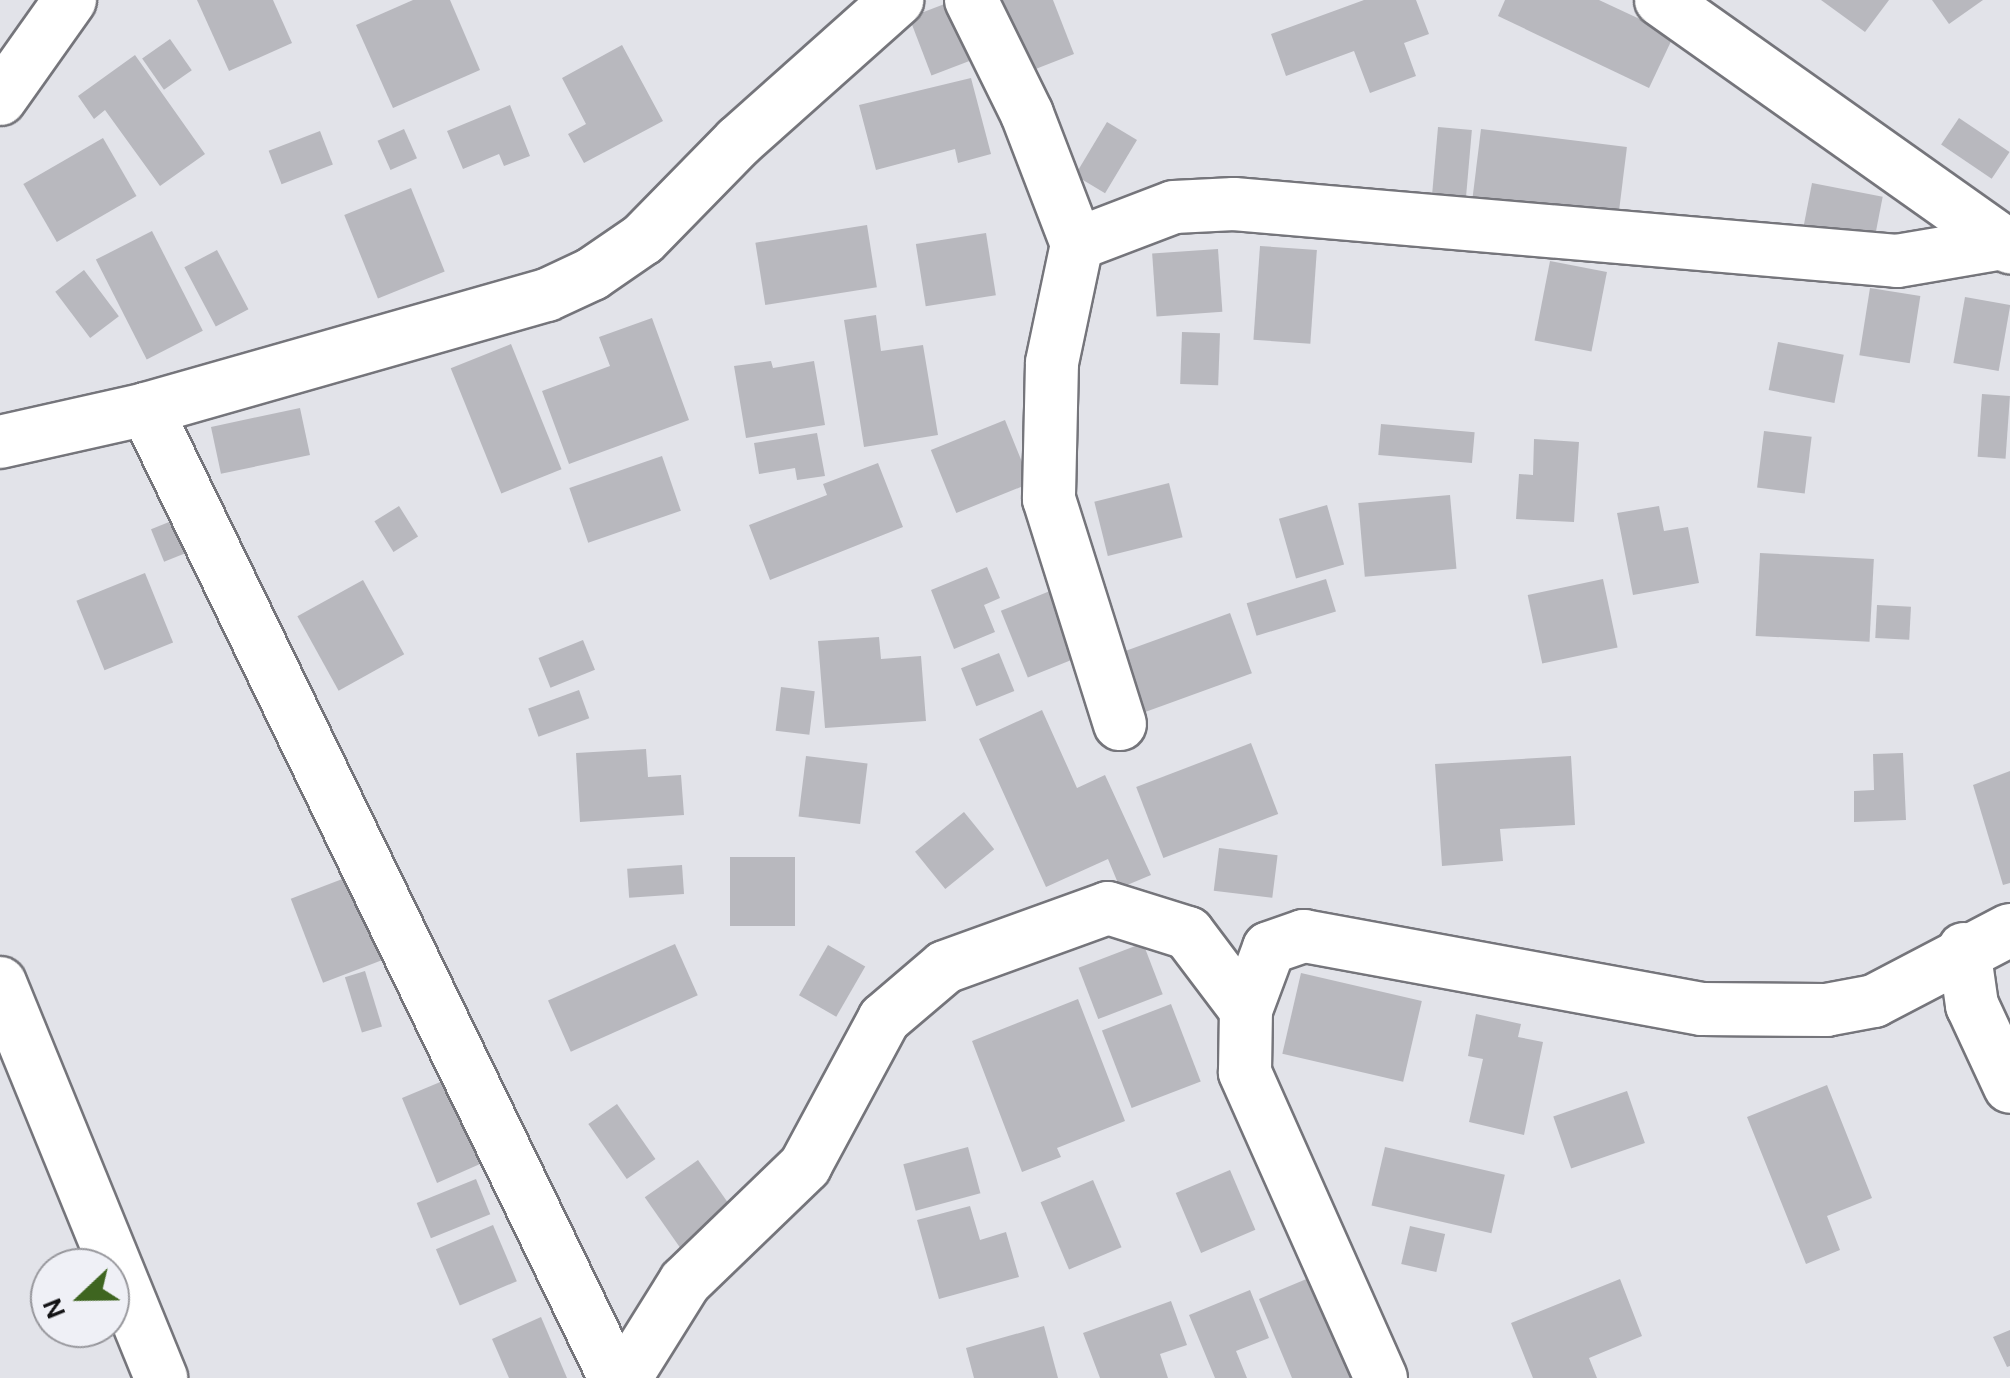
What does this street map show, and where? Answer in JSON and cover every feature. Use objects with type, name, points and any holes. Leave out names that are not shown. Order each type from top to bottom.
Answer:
[{"type":"street","points":[[0,99],[70,0]]},
{"type":"street","points":[[0,442],[146,409],[547,295],[592,274],[643,239],[738,141],[897,0]]},
{"type":"street","points":[[972,0],[1028,114],[1077,244],[1052,362],[1049,499],[1120,724]]},
{"type":"street","points":[[1661,0],[2006,244]]},
{"type":"street","points":[[1077,244],[1174,208],[1234,204],[1897,261],[2006,244]]},
{"type":"street","points":[[146,409],[615,1378]]},
{"type":"street","points":[[625,1378],[685,1282],[805,1166],[884,1019],[945,967],[1108,908],[1188,933],[1246,1010]]},
{"type":"street","points":[[1381,1378],[1246,1072],[1246,1010],[1269,948],[1304,936],[1702,1009],[1826,1010],[1874,1001],[1987,939]]},
{"type":"street","points":[[1987,939],[1972,1005],[2010,1087]]},
{"type":"street","points":[[0,983],[161,1378]]},
{"type":"building","points":[[197,0],[273,0],[292,43],[229,71]]},
{"type":"building","points":[[413,0],[450,0],[480,70],[393,108],[356,25]]},
{"type":"building","points":[[955,0],[977,58],[931,75],[909,18]]},
{"type":"building","points":[[998,0],[1053,0],[1074,54],[1028,72]]},
{"type":"building","points":[[1364,0],[1416,0],[1429,34],[1404,43],[1416,76],[1370,93],[1354,51],[1286,76],[1271,34]]},
{"type":"building","points":[[1505,0],[1599,0],[1674,35],[1649,88],[1498,16]]},
{"type":"building","points":[[1821,0],[1889,0],[1865,32]]},
{"type":"building","points":[[1932,0],[1983,0],[1949,24]]},
{"type":"building","points":[[170,39],[192,70],[164,90],[142,59]]},
{"type":"building","points":[[622,45],[663,121],[584,163],[568,134],[586,124],[562,78]]},
{"type":"building","points":[[135,55],[205,154],[160,186],[105,110],[94,119],[78,96]]},
{"type":"building","points":[[971,78],[991,154],[958,163],[955,149],[876,170],[859,105]]},
{"type":"building","points":[[510,105],[530,156],[504,166],[499,154],[463,169],[447,131]]},
{"type":"building","points":[[1959,118],[2010,152],[1992,179],[1941,145]]},
{"type":"building","points":[[1107,122],[1137,140],[1105,193],[1075,175]]},
{"type":"building","points":[[1438,127],[1472,130],[1466,202],[1432,199]]},
{"type":"building","points":[[404,129],[417,158],[391,170],[378,141]]},
{"type":"building","points":[[1481,129],[1627,147],[1618,221],[1472,203]]},
{"type":"building","points":[[320,131],[333,165],[282,184],[269,151]]},
{"type":"building","points":[[103,138],[136,196],[57,242],[23,184]]},
{"type":"building","points":[[1812,183],[1883,197],[1874,242],[1803,228]]},
{"type":"building","points":[[411,188],[445,271],[378,298],[344,215]]},
{"type":"building","points":[[867,225],[877,287],[765,305],[755,243]]},
{"type":"building","points":[[152,231],[203,331],[147,359],[96,260]]},
{"type":"building","points":[[986,233],[996,295],[926,306],[916,244]]},
{"type":"building","points":[[1260,246],[1317,250],[1310,344],[1253,340]]},
{"type":"building","points":[[1218,249],[1222,312],[1157,316],[1152,254]]},
{"type":"building","points":[[217,250],[248,309],[216,327],[184,267]]},
{"type":"building","points":[[1550,261],[1607,272],[1591,352],[1535,341]]},
{"type":"building","points":[[84,270],[119,316],[90,338],[55,292]]},
{"type":"building","points":[[1870,288],[1920,296],[1910,363],[1859,355]]},
{"type":"building","points":[[1965,297],[2010,305],[1999,371],[1953,363]]},
{"type":"building","points":[[876,315],[881,351],[923,345],[938,435],[864,447],[844,320]]},
{"type":"building","points":[[652,318],[689,420],[569,464],[542,391],[610,366],[599,337]]},
{"type":"building","points":[[1182,332],[1220,333],[1218,385],[1180,384]]},
{"type":"building","points":[[1778,342],[1844,355],[1834,403],[1769,390]]},
{"type":"building","points":[[511,344],[562,469],[501,494],[451,368]]},
{"type":"building","points":[[771,361],[773,368],[814,361],[825,425],[746,438],[734,366]]},
{"type":"building","points":[[1982,394],[2010,396],[2006,459],[1978,457]]},
{"type":"building","points":[[300,408],[310,455],[221,474],[211,427]]},
{"type":"building","points":[[1005,420],[1030,483],[956,513],[931,450]]},
{"type":"building","points":[[1381,424],[1475,432],[1472,463],[1378,455]]},
{"type":"building","points":[[1764,431],[1812,437],[1805,493],[1757,488]]},
{"type":"building","points":[[817,433],[825,476],[797,480],[795,468],[759,474],[754,443]]},
{"type":"building","points":[[1534,439],[1579,442],[1574,522],[1516,519],[1519,474],[1533,475]]},
{"type":"building","points":[[662,456],[681,511],[588,543],[569,488]]},
{"type":"building","points":[[878,463],[903,527],[770,580],[749,525],[827,495],[823,484]]},
{"type":"building","points":[[1169,483],[1183,537],[1108,556],[1094,502]]},
{"type":"building","points":[[1450,495],[1456,569],[1365,577],[1358,503]]},
{"type":"building","points":[[1327,505],[1344,565],[1296,578],[1279,519]]},
{"type":"building","points":[[399,506],[418,537],[393,552],[374,521]]},
{"type":"building","points":[[1659,506],[1664,531],[1688,527],[1699,583],[1633,595],[1617,513]]},
{"type":"building","points":[[189,514],[202,546],[164,562],[151,529]]},
{"type":"building","points":[[1760,553],[1874,559],[1869,642],[1756,636]]},
{"type":"building","points":[[987,567],[1000,598],[984,605],[995,632],[954,649],[931,590]]},
{"type":"building","points":[[145,573],[173,643],[104,670],[76,601]]},
{"type":"building","points":[[1326,579],[1336,612],[1257,636],[1247,603]]},
{"type":"building","points":[[1603,579],[1618,647],[1542,663],[1528,595]]},
{"type":"building","points":[[363,580],[404,654],[339,691],[297,616]]},
{"type":"building","points":[[1050,591],[1077,658],[1028,678],[1001,611]]},
{"type":"building","points":[[1877,605],[1911,607],[1909,640],[1875,638]]},
{"type":"building","points":[[1230,613],[1252,673],[1144,712],[1122,652]]},
{"type":"building","points":[[879,637],[881,659],[921,656],[926,721],[825,728],[818,641]]},
{"type":"building","points":[[583,640],[595,670],[550,688],[538,658]]},
{"type":"building","points":[[999,653],[1014,691],[976,706],[961,668]]},
{"type":"building","points":[[781,687],[815,691],[809,735],[776,731]]},
{"type":"building","points":[[579,690],[589,718],[539,737],[528,708]]},
{"type":"building","points":[[1042,710],[1077,788],[1105,775],[1151,875],[1120,888],[1108,859],[1046,887],[979,739]]},
{"type":"building","points":[[1251,743],[1278,814],[1163,858],[1136,787]]},
{"type":"building","points":[[646,749],[648,777],[681,775],[684,815],[580,822],[576,753]]},
{"type":"building","points":[[1903,753],[1906,820],[1854,822],[1854,791],[1874,790],[1873,754]]},
{"type":"building","points":[[806,756],[868,764],[860,824],[799,817]]},
{"type":"building","points":[[1571,756],[1575,825],[1500,829],[1503,861],[1442,866],[1435,764]]},
{"type":"building","points":[[2010,771],[2010,883],[2003,885],[1973,785]]},
{"type":"building","points":[[964,812],[994,849],[945,889],[915,852]]},
{"type":"building","points":[[1219,848],[1278,855],[1272,898],[1214,891]]},
{"type":"building","points":[[730,857],[795,857],[795,926],[730,926]]},
{"type":"building","points":[[682,865],[684,894],[629,898],[627,869]]},
{"type":"building","points":[[358,873],[390,957],[323,983],[291,899]]},
{"type":"building","points":[[1143,943],[1163,994],[1098,1019],[1079,968]]},
{"type":"building","points":[[675,944],[698,995],[571,1052],[548,1001]]},
{"type":"building","points":[[828,945],[865,966],[836,1017],[799,995]]},
{"type":"building","points":[[365,971],[382,1026],[362,1033],[345,977]]},
{"type":"building","points":[[1301,973],[1422,1001],[1403,1082],[1282,1054]]},
{"type":"building","points":[[1078,999],[1125,1121],[1057,1148],[1061,1157],[1022,1172],[972,1041]]},
{"type":"building","points":[[1171,1004],[1201,1081],[1132,1108],[1102,1031]]},
{"type":"building","points":[[1476,1014],[1521,1024],[1518,1037],[1543,1042],[1524,1135],[1469,1122],[1483,1059],[1468,1056]]},
{"type":"building","points":[[457,1075],[459,1111],[480,1164],[437,1183],[402,1098]]},
{"type":"building","points":[[1827,1085],[1872,1198],[1827,1216],[1840,1250],[1806,1264],[1747,1117]]},
{"type":"building","points":[[1627,1091],[1645,1143],[1571,1168],[1553,1116]]},
{"type":"building","points":[[617,1104],[655,1159],[627,1179],[588,1124]]},
{"type":"building","points":[[968,1147],[980,1193],[916,1211],[903,1164]]},
{"type":"building","points":[[1385,1147],[1505,1175],[1491,1233],[1372,1205]]},
{"type":"building","points":[[698,1160],[740,1220],[687,1257],[645,1197]]},
{"type":"building","points":[[1230,1170],[1255,1230],[1201,1253],[1176,1193]]},
{"type":"building","points":[[476,1179],[490,1214],[431,1238],[417,1203]]},
{"type":"building","points":[[1093,1180],[1122,1247],[1069,1269],[1041,1202]]},
{"type":"building","points":[[970,1206],[980,1240],[1006,1232],[1019,1277],[939,1299],[917,1220]]},
{"type":"building","points":[[493,1225],[517,1281],[460,1305],[436,1249]]},
{"type":"building","points":[[1410,1226],[1445,1234],[1436,1272],[1401,1264]]},
{"type":"building","points":[[1316,1275],[1359,1378],[1292,1378],[1259,1299]]},
{"type":"building","points":[[1620,1279],[1642,1336],[1589,1358],[1597,1378],[1533,1378],[1511,1323]]},
{"type":"building","points":[[1250,1290],[1269,1338],[1236,1351],[1247,1378],[1215,1378],[1189,1315]]},
{"type":"building","points":[[1171,1301],[1187,1345],[1160,1354],[1168,1378],[1100,1378],[1083,1333]]},
{"type":"building","points":[[541,1317],[567,1378],[509,1378],[492,1339]]},
{"type":"building","points":[[1044,1326],[1058,1378],[974,1378],[966,1348]]},
{"type":"building","points":[[2010,1330],[2010,1366],[2007,1367],[1993,1337]]}]
